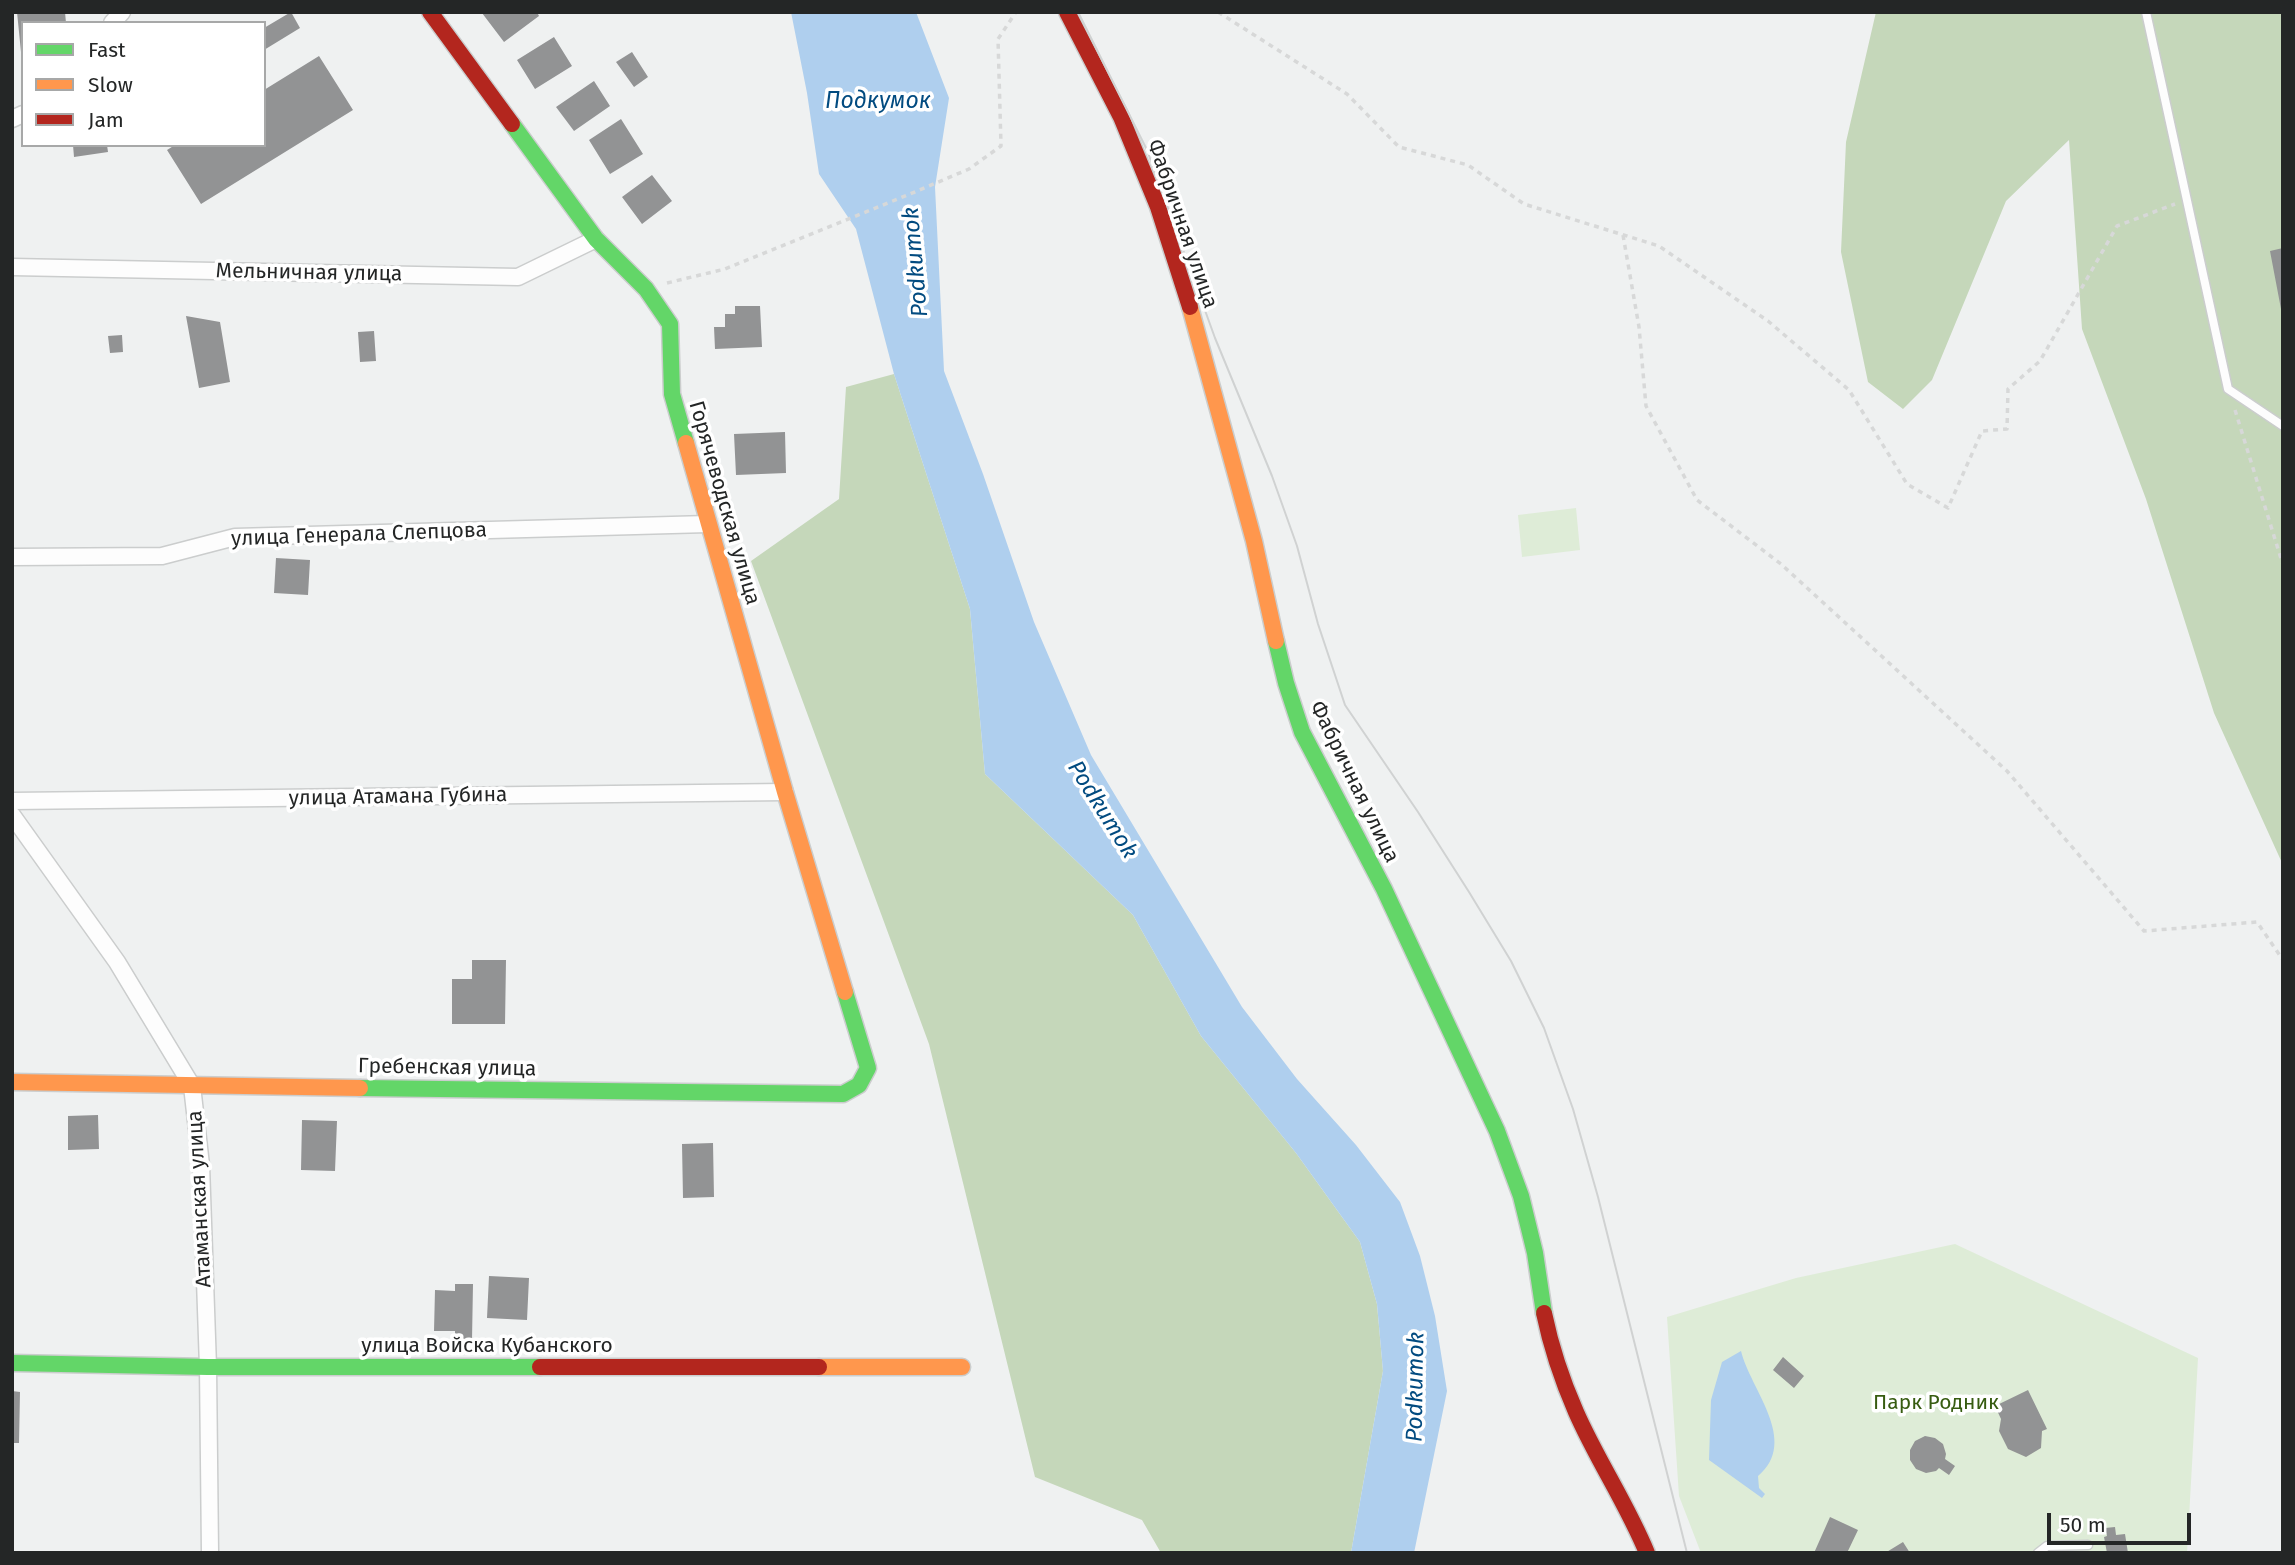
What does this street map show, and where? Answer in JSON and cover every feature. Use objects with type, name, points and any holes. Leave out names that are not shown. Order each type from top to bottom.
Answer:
[{"type":"street","name":"Горячеводская улица","points":[[430,12],[596,239],[646,289],[670,324],[672,394],[785,792],[869,1068]]},
{"type":"street","name":"Фабричная улица","points":[[1067,12],[1121,117],[1158,207],[1182,276],[1254,541],[1286,683],[1302,732],[1384,890],[1497,1131],[1521,1196],[1556,1360],[1576,1413],[1635,1524],[1647,1553]]},
{"type":"street","name":"Мельничная улица","points":[[12,267],[518,277],[596,239]]},
{"type":"street","name":"улица Генерала Слепцова","points":[[12,557],[162,556],[235,537],[708,524]]},
{"type":"street","name":"улица Атамана Губина","points":[[12,801],[785,792]]},
{"type":"street","name":"Атаманская улица","points":[[12,815],[117,961],[192,1086],[201,1165],[208,1367],[210,1553]]},
{"type":"street","name":"Гребенская улица","points":[[12,1082],[843,1094],[859,1085],[869,1068]]},
{"type":"street","name":"улица Войска Кубанского","points":[[12,1363],[208,1367],[962,1367]]},
{"type":"lane","points":[[2146,12],[2228,389],[2283,426]]},
{"type":"lane","points":[[2038,1553],[2047,1546],[2088,1545]]},
{"type":"path","points":[[646,289],[725,269],[969,169],[1001,146],[998,39],[1016,12]]},
{"type":"path","points":[[1218,12],[1347,94],[1399,147],[1468,164],[1524,204],[1659,246],[1768,321],[1849,390],[1907,484],[1948,508],[1982,431],[2007,429],[2008,389],[2040,361],[2118,226],[2187,200]]},
{"type":"path","points":[[1623,234],[1639,327],[1646,406],[1697,500],[1781,564],[2007,771],[2144,932],[2257,922],[2283,960]]},
{"type":"path","points":[[2228,389],[2283,565]]},
{"type":"green space","points":[[1876,12],[2283,12],[2283,865],[2214,713],[2146,499],[2082,329],[2069,140],[2006,201],[1932,380],[1903,409],[1868,382],[1841,252],[1846,142]]},
{"type":"green space","points":[[894,374],[970,609],[985,774],[1133,915],[1201,1036],[1296,1153],[1360,1242],[1377,1304],[1383,1371],[1351,1553],[1161,1553],[1142,1520],[1035,1477],[929,1044],[751,561],[839,499],[846,387]]},
{"type":"green space","points":[[1576,508],[1580,550],[1522,557],[1518,515]]},
{"type":"green space","name":"Парк Родник","points":[[1955,1244],[2198,1358],[2187,1553],[1701,1553],[1679,1496],[1667,1317],[1796,1278]]},
{"type":"water","name":"Подкумок","points":[[791,12],[916,12],[949,98],[935,187],[944,371],[1034,622],[1091,755],[1242,1007],[1297,1079],[1356,1145],[1400,1202],[1420,1256],[1435,1316],[1447,1391],[1414,1553],[1351,1553],[1383,1371],[1377,1304],[1360,1242],[1296,1153],[1201,1036],[1133,915],[985,774],[970,609],[894,374],[856,229],[819,174]]},
{"type":"water","points":[[1741,1351],[1769,1415],[1773,1431],[1774,1447],[1770,1462],[1758,1476],[1759,1488],[1765,1494],[1762,1498],[1709,1460],[1711,1400],[1722,1362]]},
{"type":"building","points":[[17,12],[65,12],[66,21],[21,21],[21,52]]},
{"type":"building","points":[[291,12],[300,28],[266,49],[266,27]]},
{"type":"building","points":[[483,12],[537,12],[539,16],[504,42]]},
{"type":"building","points":[[554,37],[572,66],[535,89],[517,60]]},
{"type":"building","points":[[632,52],[648,77],[634,87],[616,62]]},
{"type":"building","points":[[319,56],[353,110],[201,204],[167,150],[172,147],[266,147],[266,89]]},
{"type":"building","points":[[594,81],[610,106],[574,131],[556,107]]},
{"type":"building","points":[[621,119],[643,154],[610,174],[589,140]]},
{"type":"building","points":[[73,147],[107,147],[108,152],[74,157]]},
{"type":"building","points":[[652,175],[672,201],[642,224],[622,197]]},
{"type":"building","points":[[2283,248],[2283,309],[2281,309],[2270,251]]},
{"type":"building","points":[[735,306],[760,306],[762,347],[715,349],[714,327],[725,327],[725,314],[735,314]]},
{"type":"building","points":[[186,316],[220,322],[230,382],[199,388]]},
{"type":"building","points":[[374,331],[376,361],[360,362],[358,332]]},
{"type":"building","points":[[122,335],[123,352],[110,353],[108,336]]},
{"type":"building","points":[[785,432],[786,473],[736,475],[734,434]]},
{"type":"building","points":[[276,558],[310,560],[308,595],[274,593]]},
{"type":"building","points":[[472,960],[506,960],[505,1024],[452,1024],[452,979],[472,979]]},
{"type":"building","points":[[98,1115],[99,1149],[68,1150],[68,1116]]},
{"type":"building","points":[[302,1120],[337,1121],[335,1171],[301,1170]]},
{"type":"building","points":[[713,1143],[714,1197],[683,1198],[682,1144]]},
{"type":"building","points":[[489,1276],[529,1278],[527,1320],[487,1318]]},
{"type":"building","points":[[455,1284],[473,1284],[472,1340],[455,1339],[455,1331],[434,1331],[435,1290],[455,1291]]},
{"type":"building","points":[[1783,1357],[1804,1376],[1794,1388],[1773,1370]]},
{"type":"building","points":[[2028,1390],[2047,1429],[2042,1431],[2041,1448],[2026,1457],[2008,1449],[1999,1431],[2001,1419],[1995,1406]]},
{"type":"building","points":[[12,1391],[20,1392],[19,1443],[12,1443]]},
{"type":"building","points":[[1925,1436],[1935,1438],[1943,1444],[1945,1459],[1955,1466],[1949,1475],[1939,1468],[1926,1473],[1916,1469],[1910,1460],[1910,1450],[1915,1441]]},
{"type":"building","points":[[1830,1517],[1858,1530],[1847,1553],[1814,1553]]},
{"type":"building","points":[[2115,1527],[2116,1535],[2125,1534],[2128,1553],[2107,1553],[2105,1528]]},
{"type":"building","points":[[1903,1542],[1910,1553],[1885,1553]]},
{"type":"tram line","points":[[1078,12],[1147,150],[1215,338],[1272,476],[1297,546],[1318,624],[1345,705],[1469,892],[1511,961],[1544,1028],[1573,1109],[1598,1197],[1687,1553]]},
{"type":"traffic: fast","points":[[512,124],[596,239],[646,289],[670,324],[672,394],[686,443]]},
{"type":"traffic: fast","points":[[1276,641],[1302,732],[1384,889],[1497,1131],[1521,1196],[1535,1253],[1544,1313]]},
{"type":"traffic: fast","points":[[360,1088],[843,1094],[859,1085],[868,1068],[845,992]]},
{"type":"traffic: fast","points":[[12,1363],[208,1367],[540,1367]]},
{"type":"traffic: slow","points":[[1190,307],[1254,541],[1276,641]]},
{"type":"traffic: slow","points":[[686,443],[845,992]]},
{"type":"traffic: slow","points":[[12,1082],[360,1088]]},
{"type":"traffic: slow","points":[[819,1367],[962,1367]]},
{"type":"traffic: jam","points":[[430,12],[512,124]]},
{"type":"traffic: jam","points":[[1067,12],[1121,117],[1158,207],[1190,307]]},
{"type":"traffic: jam","points":[[1544,1313],[1557,1363],[1576,1412],[1647,1553]]},
{"type":"traffic: jam","points":[[540,1367],[819,1367]]},
{"type":"water label","name":"Podkumok","points":[[916,262]]},
{"type":"water label","name":"Podkumok","points":[[1102,810]]},
{"type":"water label","name":"Podkumok","points":[[1416,1387]]}]
